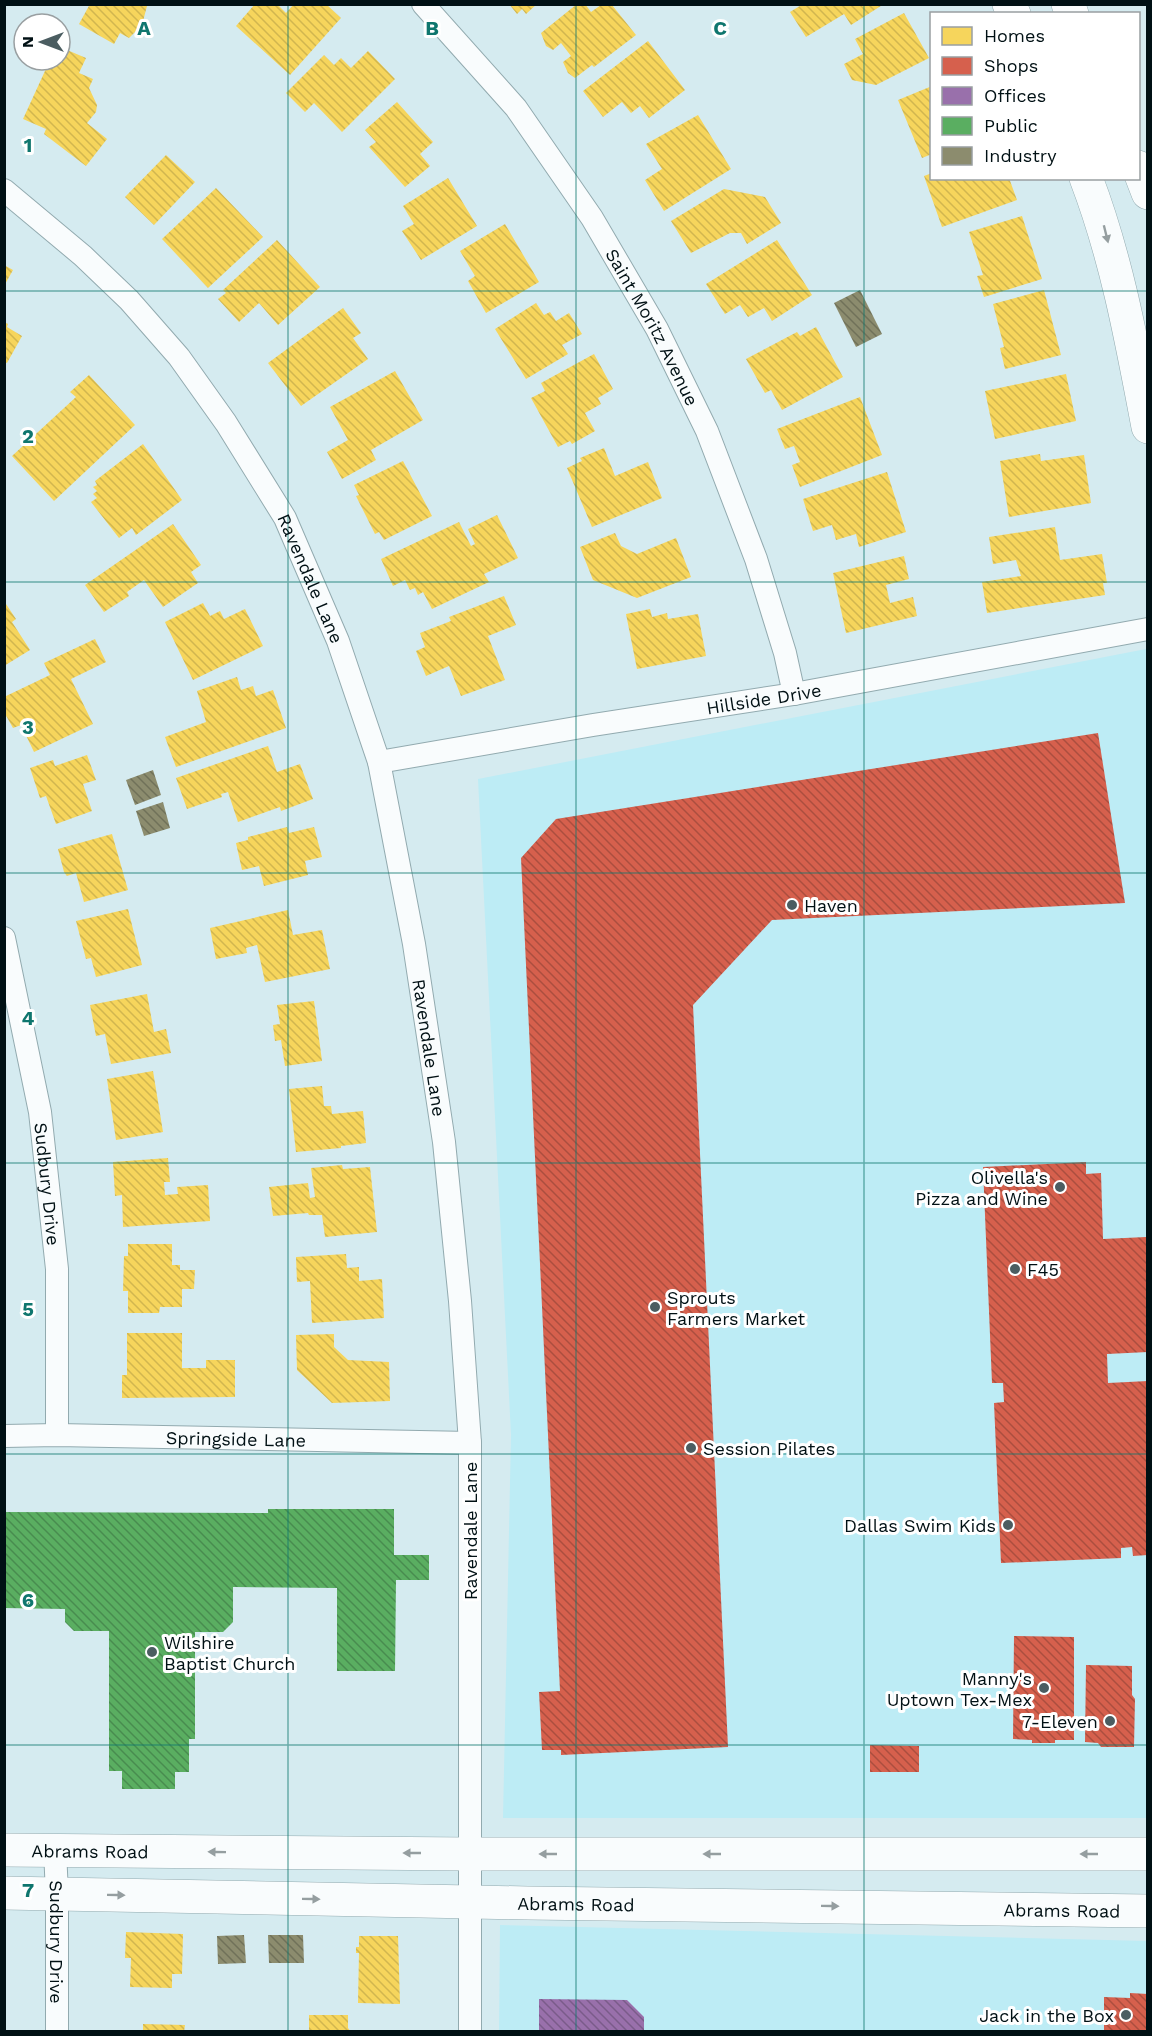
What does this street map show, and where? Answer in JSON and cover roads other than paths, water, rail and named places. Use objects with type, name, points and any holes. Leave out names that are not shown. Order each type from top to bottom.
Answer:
[{"type":"main road","points":[[1140,172],[1148,193]]},
{"type":"main road","points":[[1087,180],[1103,222],[1128,325],[1148,427]]},
{"type":"main road","name":"Abrams Road","points":[[4,1850],[470,1854],[1148,1854]]},
{"type":"main road","points":[[771,1854],[772,1905]]},
{"type":"main road","name":"Abrams Road","points":[[4,1893],[1148,1911]]},
{"type":"street","name":"Saint Moritz Avenue","points":[[423,4],[516,108],[592,218],[657,329],[707,431],[756,559],[785,653],[794,694]]},
{"type":"street","name":"Ravendale Lane","points":[[4,190],[83,256],[129,300],[179,357],[226,423],[285,518],[338,641],[379,762],[414,944],[444,1142],[460,1301],[470,1443],[470,2031]]},
{"type":"street","name":"Hillside Drive","points":[[379,762],[593,725],[794,694],[1148,629]]},
{"type":"street","name":"Sudbury Drive","points":[[4,938],[40,1112],[57,1269],[57,1435]]},
{"type":"street","name":"Springside Lane","points":[[4,1436],[470,1443]]},
{"type":"street","name":"Sudbury Drive","points":[[55,1851],[57,2031]]},
{"type":"place","name":"Haven","points":[[792,905]]},
{"type":"place","name":"Olivella's Pizza and Wine","points":[[1060,1187]]},
{"type":"place","name":"F45","points":[[1015,1269]]},
{"type":"place","name":"Sprouts Farmers Market","points":[[655,1307]]},
{"type":"place","name":"Session Pilates","points":[[691,1448]]},
{"type":"place","name":"Dallas Swim Kids","points":[[1008,1525]]},
{"type":"place","name":"Wilshire Baptist Church","points":[[152,1652]]},
{"type":"place","name":"Manny's Uptown Tex-Mex","points":[[1044,1688]]},
{"type":"place","name":"7-Eleven","points":[[1110,1721]]},
{"type":"place","name":"Jack in the Box","points":[[1126,2015]]}]
